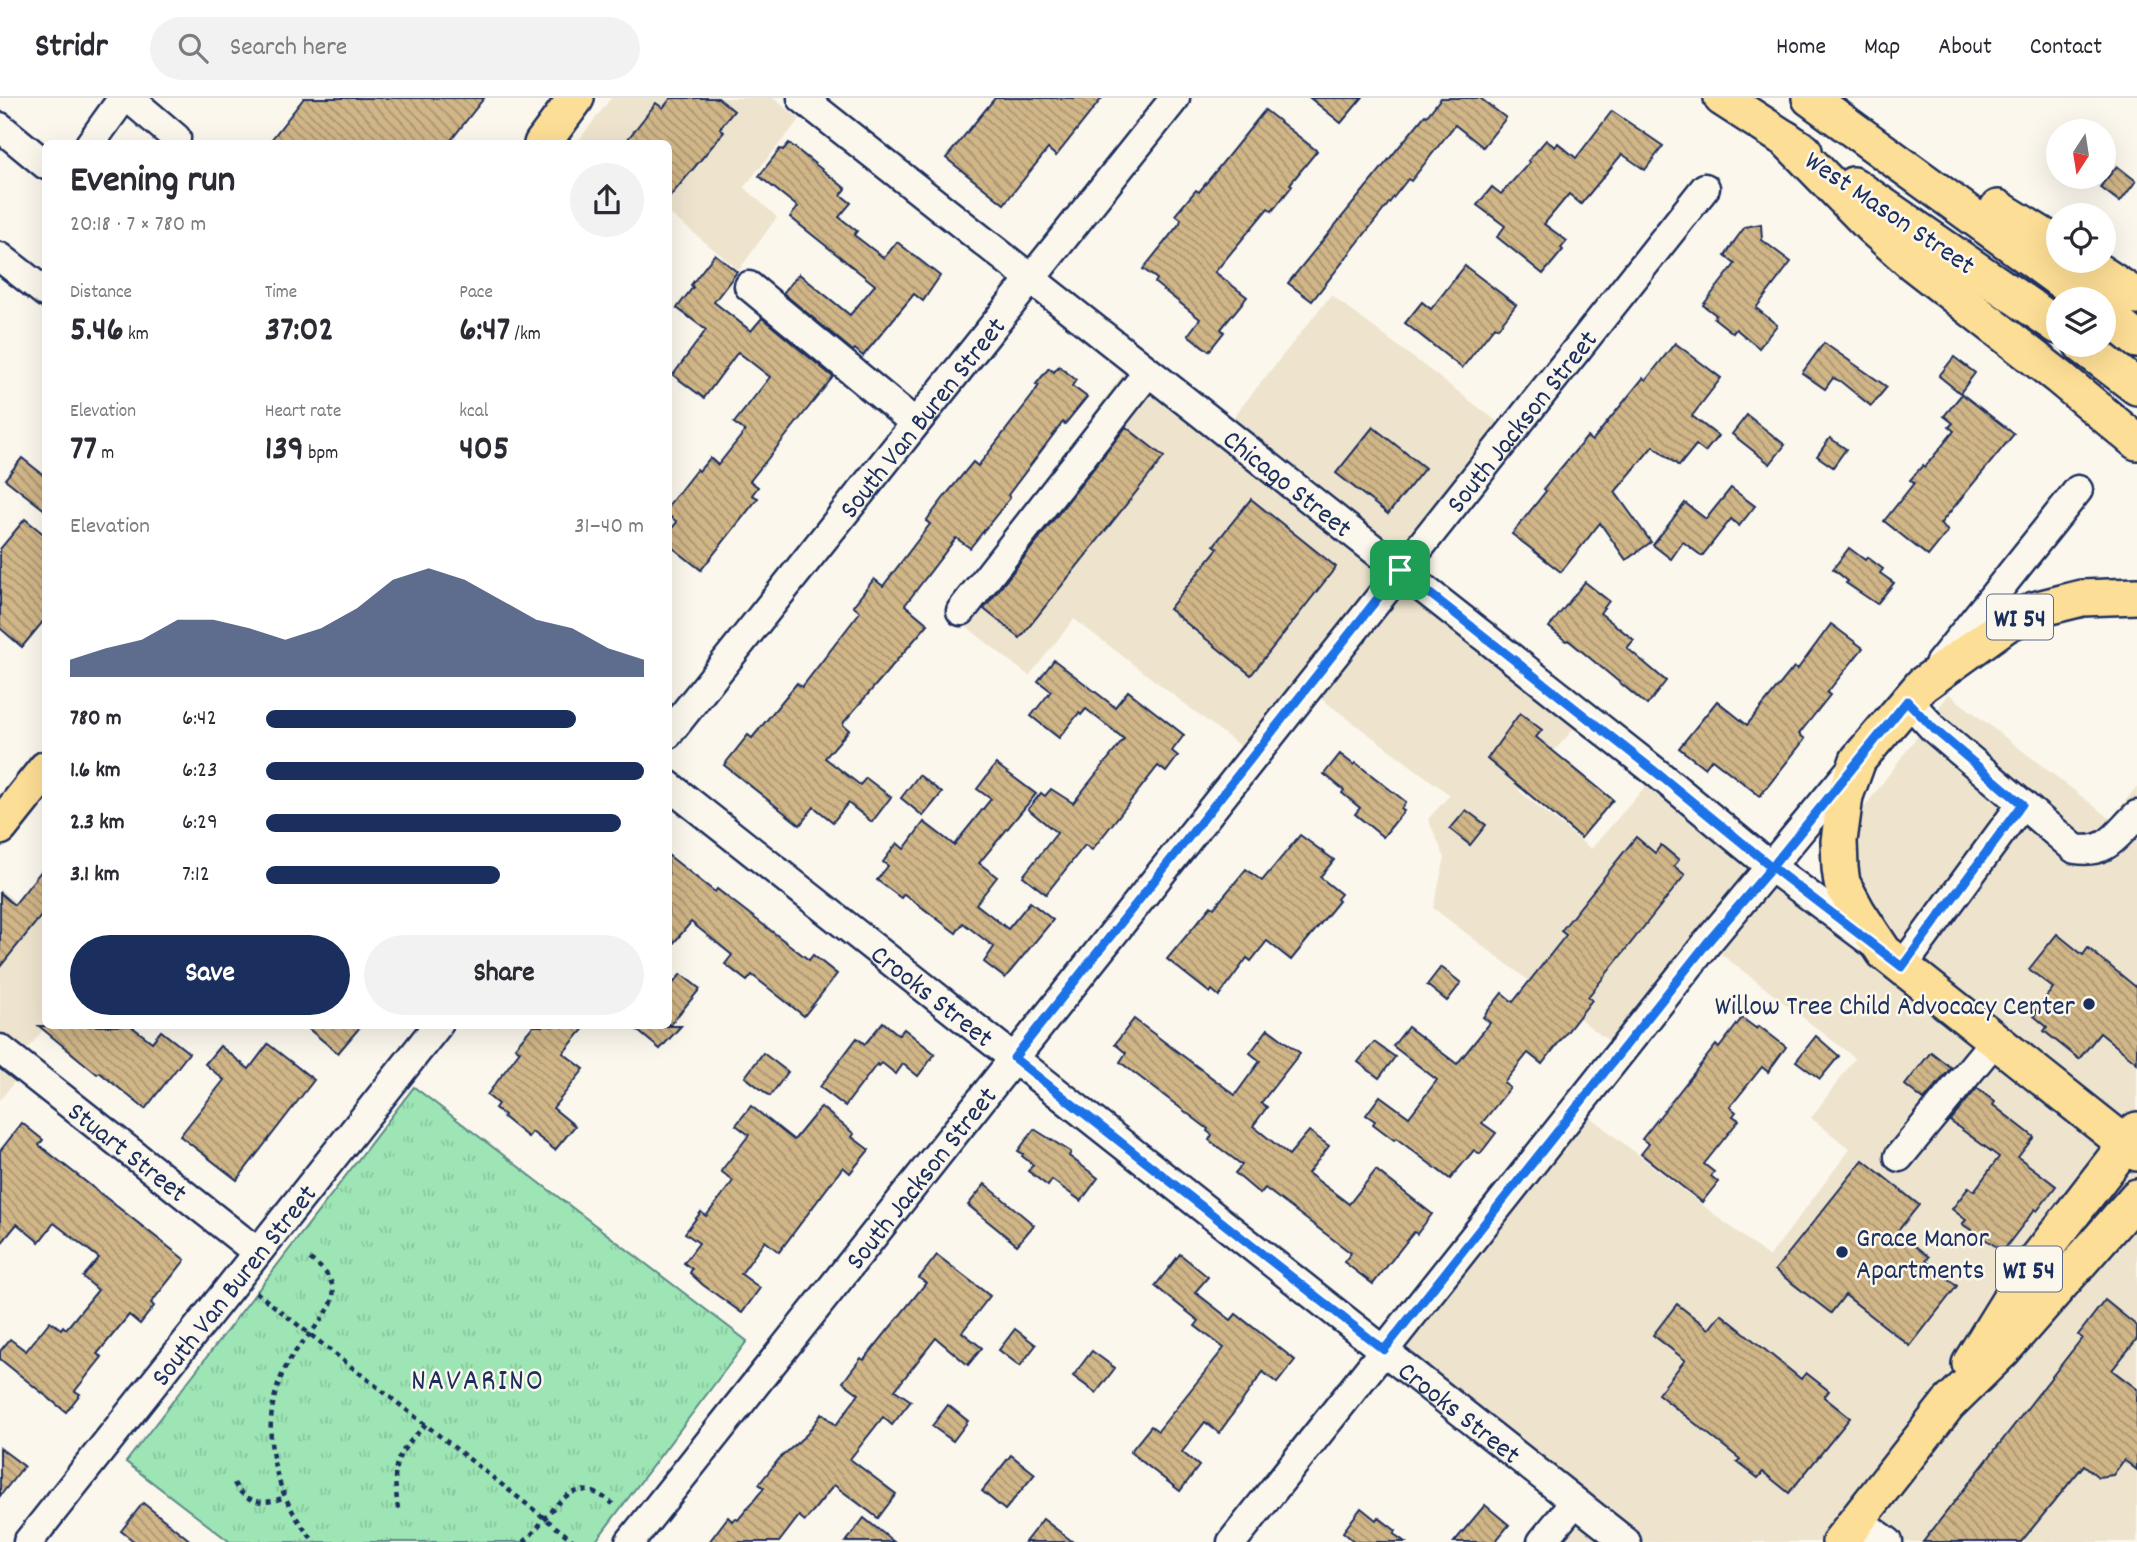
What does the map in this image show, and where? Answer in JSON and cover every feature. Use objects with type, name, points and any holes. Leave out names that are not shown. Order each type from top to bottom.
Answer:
[{"type":"main road","points":[[545,140],[576,98]]},
{"type":"main road","name":"West Mason Street","points":[[1722,98],[2046,318]]},
{"type":"main road","points":[[1811,98],[1960,184],[2046,238]]},
{"type":"main road","name":"West Mason Street","points":[[1811,98],[2070,287]]},
{"type":"main road","points":[[1786,139],[1872,227],[1914,264],[2059,377],[2137,442]]},
{"type":"main road","points":[[2100,273],[2137,297]]},
{"type":"main road","points":[[2116,323],[2137,340]]},
{"type":"main road","points":[[2098,357],[2137,387]]},
{"type":"main road","name":"WI 54","points":[[1893,960],[1857,911],[1842,883],[1839,841],[1842,816],[1845,796],[1858,760],[1914,693],[1996,630],[2034,610],[2081,597],[2137,596]]},
{"type":"main road","points":[[0,827],[42,774]]},
{"type":"main road","name":"Chicago Street","points":[[1893,960],[2133,1143]]},
{"type":"main road","name":"WI 54","points":[[1948,1404],[1983,1339],[2025,1275],[2133,1143]]},
{"type":"main road","name":"WI 54","points":[[1849,1531],[1948,1404],[2002,1351],[2137,1198]]},
{"type":"street","points":[[93,140],[123,98]]},
{"type":"street","points":[[129,98],[176,138]]},
{"type":"street","name":"Chicago Street","points":[[802,98],[1893,960]]},
{"type":"street","name":"South Van Buren Street","points":[[672,729],[1175,98]]},
{"type":"street","points":[[0,127],[42,162]]},
{"type":"street","name":"South Jackson Street","points":[[630,1542],[1705,188]]},
{"type":"street","points":[[0,257],[42,290]]},
{"type":"street","points":[[749,286],[915,423]]},
{"type":"street","points":[[961,611],[1148,372]]},
{"type":"street","points":[[2078,490],[1914,693],[1934,729],[2075,849],[2102,849],[2137,815]]},
{"type":"street","points":[[1232,1542],[1699,954],[1858,760]]},
{"type":"street","name":"Crooks Street","points":[[672,788],[1626,1542]]},
{"type":"street","points":[[1893,960],[2022,804]]},
{"type":"street","name":"South Van Buren Street","points":[[28,1542],[436,1029]]},
{"type":"street","points":[[1899,1157],[1995,1040]]},
{"type":"street","name":"Stuart Street","points":[[2,1056],[257,1252]]},
{"type":"street","points":[[1542,1542],[1575,1502]]},
{"type":"street","points":[[1849,1531],[1888,1542]]},
{"type":"path","points":[[310,1259],[327,1274],[333,1286],[331,1305],[291,1359],[282,1377],[271,1416],[272,1456],[285,1497],[296,1520],[315,1542]]},
{"type":"path","points":[[255,1291],[575,1542]]},
{"type":"path","points":[[398,1509],[394,1475],[396,1463],[401,1452],[426,1424]]},
{"type":"path","points":[[234,1483],[241,1495],[256,1502],[272,1502],[285,1497]]},
{"type":"path","points":[[524,1542],[564,1495],[578,1491],[594,1492],[613,1504]]},
{"type":"shaded area","points":[[611,98],[773,98],[800,119],[744,187],[777,217],[739,270],[672,215],[672,140],[579,140]]},
{"type":"shaded area","points":[[1331,295],[1511,432],[1400,571],[1585,716],[1519,791],[1591,849],[1657,773],[1882,951],[1839,841],[1949,694],[2111,819],[2137,786],[2137,1542],[1542,1542],[1574,1502],[1384,1350],[1577,1107],[1769,1257],[1850,1149],[1811,1118],[1855,1058],[1707,943],[1622,1051],[1433,908],[1445,858],[1428,819],[1450,795],[1308,689],[1253,756],[1074,619],[1029,676],[948,612],[1133,360],[1223,430]]},
{"type":"shaded area","points":[[0,889],[42,924],[44,1029],[17,1062],[25,1068],[0,1100]]},
{"type":"green space","points":[[414,1087],[747,1341],[595,1542],[230,1542],[126,1462]]},
{"type":"building","points":[[304,98],[484,98],[451,140],[271,140]]},
{"type":"building","points":[[671,98],[718,98],[734,111],[720,128],[724,132],[672,194],[672,140],[627,140],[656,103],[663,108]]},
{"type":"building","points":[[995,98],[1102,98],[1056,156],[1048,149],[1004,204],[946,158]]},
{"type":"building","points":[[1310,98],[1362,98],[1341,123]]},
{"type":"building","points":[[1441,98],[1480,98],[1506,118],[1483,147],[1455,125],[1411,181],[1408,179],[1312,301],[1288,283]]},
{"type":"building","points":[[1265,110],[1317,151],[1272,211],[1268,208],[1215,272],[1247,297],[1221,329],[1224,332],[1209,351],[1188,335],[1200,319],[1155,283],[1157,279],[1143,269],[1180,223],[1181,219],[1175,215],[1196,190],[1199,192]]},
{"type":"building","points":[[1612,111],[1663,146],[1645,170],[1622,154],[1581,204],[1569,194],[1544,224],[1567,241],[1543,274],[1497,237],[1505,226],[1477,205],[1492,187],[1501,194],[1546,140],[1555,147],[1558,143],[1576,158]]},
{"type":"building","points":[[789,143],[846,189],[841,195],[851,203],[839,217],[857,231],[854,235],[884,258],[897,242],[940,276],[923,301],[914,294],[863,356],[855,349],[853,351],[783,293],[799,274],[850,315],[875,285],[790,217],[798,207],[759,176],[780,149],[783,150]]},
{"type":"building","points":[[2116,167],[2136,181],[2120,202],[2103,189],[2116,189]]},
{"type":"building","points":[[1761,224],[1762,240],[1791,262],[1756,308],[1777,325],[1759,348],[1736,329],[1733,333],[1703,305],[1735,264],[1725,256],[1736,239],[1745,227]]},
{"type":"building","points":[[715,254],[737,272],[714,302],[751,331],[762,318],[833,377],[750,481],[758,487],[752,495],[758,498],[701,570],[672,547],[672,528],[677,522],[672,518],[672,501],[697,469],[699,471],[710,458],[718,465],[745,431],[734,423],[770,377],[738,352],[704,398],[673,375],[706,330],[677,308],[693,287],[691,285]]},
{"type":"building","points":[[1465,266],[1516,305],[1498,328],[1495,326],[1462,368],[1405,323],[1422,302],[1431,309]]},
{"type":"building","points":[[1675,343],[1721,378],[1692,416],[1718,436],[1705,452],[1696,445],[1679,466],[1653,446],[1615,492],[1651,542],[1626,560],[1600,523],[1561,572],[1512,534],[1546,491],[1544,489],[1587,437],[1592,441]]},
{"type":"building","points":[[1824,343],[1887,387],[1871,406],[1840,381],[1833,378],[1825,389],[1802,373]]},
{"type":"building","points":[[1954,357],[1975,373],[1960,393],[1939,376]]},
{"type":"building","points":[[1059,366],[1076,380],[1072,386],[1087,397],[1065,424],[1063,422],[1008,495],[1010,498],[970,548],[956,538],[905,605],[928,624],[844,722],[843,725],[849,730],[825,758],[860,785],[866,778],[891,797],[872,822],[848,803],[833,822],[814,807],[800,825],[724,765],[748,735],[752,738],[797,683],[802,687],[860,612],[853,606],[874,579],[883,586],[930,524],[926,521],[945,496],[973,462],[978,466],[1032,396],[1039,385],[1036,384],[1049,368],[1054,372]]},
{"type":"building","points":[[1962,394],[2014,434],[1940,524],[1948,531],[1928,556],[1884,521],[1914,483],[1910,480],[1923,465],[1925,467],[1954,431],[1949,427],[1953,423],[1944,416]]},
{"type":"building","points":[[1747,415],[1785,445],[1770,464],[1732,434]]},
{"type":"building","points":[[1126,427],[1164,457],[1020,638],[984,609]]},
{"type":"building","points":[[1373,427],[1425,468],[1388,514],[1336,473]]},
{"type":"building","points":[[1830,438],[1846,449],[1833,467],[1817,456]]},
{"type":"building","points":[[22,458],[42,474],[42,508],[5,479]]},
{"type":"building","points":[[1731,488],[1755,506],[1739,526],[1731,519],[1702,556],[1683,542],[1671,559],[1653,545],[1685,503],[1706,519]]},
{"type":"building","points":[[1251,499],[1336,567],[1251,675],[1169,609],[1218,548],[1214,545]]},
{"type":"building","points":[[25,519],[42,533],[42,623],[22,647],[0,628],[0,549]]},
{"type":"building","points":[[1849,548],[1883,569],[1880,573],[1894,583],[1877,604],[1846,583],[1848,581],[1833,569]]},
{"type":"building","points":[[1585,582],[1609,601],[1600,613],[1634,640],[1627,648],[1666,681],[1647,705],[1549,627]]},
{"type":"building","points":[[1831,624],[1863,648],[1799,734],[1805,739],[1760,796],[1712,759],[1705,768],[1679,748],[1717,701],[1747,725],[1794,667],[1797,670]]},
{"type":"building","points":[[1054,660],[1115,707],[1128,691],[1184,735],[1172,751],[1178,756],[1166,772],[1158,766],[1092,850],[1085,845],[1046,894],[1023,876],[1057,833],[1028,809],[1041,793],[1045,796],[1051,789],[1073,803],[1124,739],[1086,709],[1081,715],[1079,713],[1059,738],[1031,716],[1051,691],[1038,681]]},
{"type":"building","points":[[1520,713],[1542,730],[1536,737],[1613,800],[1581,838],[1487,759]]},
{"type":"building","points":[[1340,754],[1354,765],[1356,763],[1406,802],[1401,809],[1404,811],[1383,837],[1355,814],[1360,808],[1342,793],[1344,790],[1324,774]]},
{"type":"building","points":[[996,764],[1036,794],[979,863],[997,877],[976,904],[1008,929],[1030,902],[1053,920],[1005,978],[984,962],[994,947],[963,923],[956,933],[904,894],[901,898],[877,880],[888,866],[883,862],[897,843],[904,849],[924,822],[954,845],[991,799],[977,789]]},
{"type":"building","points":[[919,775],[942,793],[923,816],[901,798]]},
{"type":"building","points":[[1466,810],[1486,825],[1470,845],[1450,829]]},
{"type":"building","points":[[1300,835],[1334,860],[1320,877],[1341,894],[1337,899],[1339,901],[1291,960],[1267,941],[1251,961],[1247,958],[1219,996],[1212,990],[1210,993],[1167,959],[1246,869],[1262,881]]},
{"type":"building","points":[[1636,837],[1655,853],[1661,845],[1679,860],[1674,866],[1685,875],[1588,997],[1592,1000],[1542,1064],[1528,1053],[1504,1083],[1510,1088],[1482,1123],[1496,1133],[1480,1154],[1474,1150],[1450,1179],[1373,1124],[1375,1121],[1366,1115],[1380,1096],[1409,1117],[1437,1080],[1393,1046],[1408,1027],[1457,1064],[1490,1023],[1483,1017],[1502,993],[1513,1002],[1566,935],[1561,931]]},
{"type":"building","points":[[672,858],[809,960],[813,955],[837,974],[804,1016],[752,975],[747,981],[725,964],[732,955],[691,922],[672,945]]},
{"type":"building","points":[[42,870],[42,915],[0,967],[0,893],[14,905]]},
{"type":"building","name":"Willow Tree Child Advocacy Center","points":[[2057,934],[2083,955],[2088,948],[2137,988],[2137,1063],[2100,1033],[2079,1059],[2044,1031],[2047,1027],[2034,1016],[2053,988],[2029,969]]},
{"type":"building","points":[[1441,967],[1461,983],[1447,1001],[1427,985]]},
{"type":"building","points":[[681,974],[700,989],[672,1022],[672,984]]},
{"type":"building","points":[[1742,1018],[1757,1029],[1759,1026],[1786,1047],[1768,1072],[1762,1067],[1730,1107],[1736,1112],[1733,1116],[1739,1120],[1704,1164],[1714,1172],[1711,1176],[1718,1182],[1702,1202],[1641,1154],[1649,1144],[1642,1139],[1716,1045],[1719,1048]]},
{"type":"building","points":[[1134,1019],[1235,1095],[1260,1061],[1250,1053],[1268,1029],[1300,1053],[1261,1103],[1267,1107],[1253,1126],[1289,1155],[1309,1131],[1329,1146],[1308,1173],[1349,1204],[1376,1170],[1432,1214],[1417,1234],[1414,1232],[1373,1284],[1344,1262],[1351,1253],[1265,1188],[1260,1194],[1235,1173],[1242,1165],[1209,1140],[1212,1135],[1208,1129],[1120,1062],[1126,1053],[1115,1044]]},
{"type":"building","points":[[883,1022],[899,1035],[904,1029],[935,1054],[918,1076],[903,1064],[896,1074],[882,1063],[879,1066],[877,1064],[845,1106],[820,1087],[857,1038],[865,1044]]},
{"type":"building","points":[[672,1026],[681,1026],[660,1049],[636,1029],[672,1029]]},
{"type":"building","points":[[43,1029],[135,1029],[152,1042],[161,1031],[189,1053],[145,1109],[99,1072],[97,1074]]},
{"type":"building","points":[[309,1029],[358,1029],[338,1053]]},
{"type":"building","points":[[530,1029],[583,1029],[563,1053],[584,1069],[553,1108],[575,1126],[555,1150],[532,1132],[528,1137],[503,1117],[495,1108],[498,1104],[487,1095],[520,1051],[515,1047]]},
{"type":"building","points":[[1816,1036],[1839,1056],[1820,1079],[1796,1061]]},
{"type":"building","points":[[1374,1042],[1395,1057],[1379,1078],[1358,1062]]},
{"type":"building","points":[[268,1044],[314,1080],[237,1180],[180,1136],[224,1080],[205,1064],[220,1046],[249,1069]]},
{"type":"building","points":[[1931,1052],[1951,1068],[1924,1100],[1905,1085]]},
{"type":"building","points":[[763,1053],[788,1072],[770,1096],[745,1077]]},
{"type":"building","points":[[1977,1088],[1995,1102],[1993,1105],[2034,1137],[2018,1157],[2056,1186],[2003,1251],[1962,1224],[1966,1220],[1952,1209],[1969,1187],[1974,1191],[1999,1157],[1950,1121]]},
{"type":"building","points":[[751,1106],[794,1140],[821,1107],[869,1150],[850,1173],[843,1167],[779,1252],[765,1241],[741,1274],[760,1288],[742,1313],[690,1273],[692,1269],[684,1263],[699,1243],[685,1233],[701,1212],[706,1216],[733,1181],[721,1171],[749,1135],[736,1125]]},
{"type":"building","points":[[22,1123],[43,1140],[39,1145],[185,1260],[151,1303],[154,1306],[140,1324],[129,1315],[97,1354],[102,1357],[75,1391],[80,1394],[66,1412],[0,1359],[0,1351],[10,1339],[26,1351],[50,1321],[61,1329],[63,1326],[66,1329],[98,1290],[83,1277],[99,1258],[54,1223],[39,1242],[17,1224],[0,1245],[0,1151]]},
{"type":"building","points":[[1034,1129],[1071,1152],[1069,1156],[1098,1178],[1081,1201],[1052,1180],[1048,1186],[1028,1171],[1033,1165],[1018,1151]]},
{"type":"building","name":"Grace Manor Apartments","points":[[1863,1160],[1919,1205],[1897,1232],[1929,1257],[1926,1261],[1957,1286],[1910,1346],[1845,1295],[1831,1313],[1775,1270]]},
{"type":"building","points":[[985,1184],[1034,1225],[1017,1245],[968,1205]]},
{"type":"building","points":[[1180,1254],[1208,1277],[1195,1292],[1231,1320],[1236,1314],[1295,1360],[1277,1383],[1263,1372],[1219,1433],[1205,1422],[1182,1452],[1199,1466],[1180,1491],[1130,1452],[1151,1426],[1158,1431],[1224,1348],[1195,1326],[1199,1321],[1155,1286]]},
{"type":"building","points":[[937,1255],[990,1296],[962,1332],[982,1348],[968,1365],[936,1338],[895,1390],[911,1401],[892,1425],[883,1417],[850,1459],[896,1494],[878,1518],[834,1485],[805,1521],[799,1516],[779,1542],[709,1542],[728,1517],[732,1521],[735,1518],[738,1520],[764,1488],[759,1484],[779,1459],[807,1434],[822,1413],[836,1425],[859,1394],[843,1382],[926,1283],[919,1278]]},
{"type":"building","points":[[2105,1300],[2137,1326],[2137,1339],[2112,1370],[2137,1389],[2137,1470],[2124,1460],[2113,1475],[2098,1477],[2084,1465],[2021,1542],[1923,1542],[2082,1338],[2078,1335]]},
{"type":"building","points":[[1677,1304],[1709,1329],[1721,1314],[1801,1379],[1806,1373],[1829,1391],[1824,1397],[1850,1418],[1789,1493],[1763,1472],[1758,1478],[1737,1462],[1740,1459],[1658,1394],[1685,1360],[1653,1335]]},
{"type":"building","points":[[1015,1329],[1036,1345],[1020,1366],[999,1350]]},
{"type":"building","points":[[1092,1351],[1115,1368],[1096,1393],[1073,1376]]},
{"type":"building","points":[[948,1405],[968,1421],[953,1441],[932,1426]]},
{"type":"building","points":[[0,1448],[24,1466],[0,1496]]},
{"type":"building","points":[[1011,1455],[1035,1474],[1005,1510],[982,1491]]},
{"type":"building","points":[[143,1503],[192,1542],[135,1542],[121,1531]]},
{"type":"building","points":[[1485,1505],[1509,1525],[1495,1542],[1454,1542]]},
{"type":"building","points":[[1361,1508],[1376,1520],[1378,1517],[1405,1542],[1355,1542],[1343,1532]]},
{"type":"building","points":[[864,1518],[894,1542],[846,1542]]},
{"type":"building","points":[[1043,1519],[1073,1542],[1025,1542]]},
{"type":"place","name":"Willow Tree Child Advocacy Center","points":[[2089,1004]]},
{"type":"place","name":"Grace Manor Apartments","points":[[1842,1252]]},
{"type":"district","name":"NAVARINO","points":[[478,1379]]},
{"type":"route","points":[[1400,570],[1014,1058],[1384,1350],[1707,943],[1772,867],[1902,967],[2022,804],[1934,729],[1907,701],[1772,867],[1400,570]]}]
